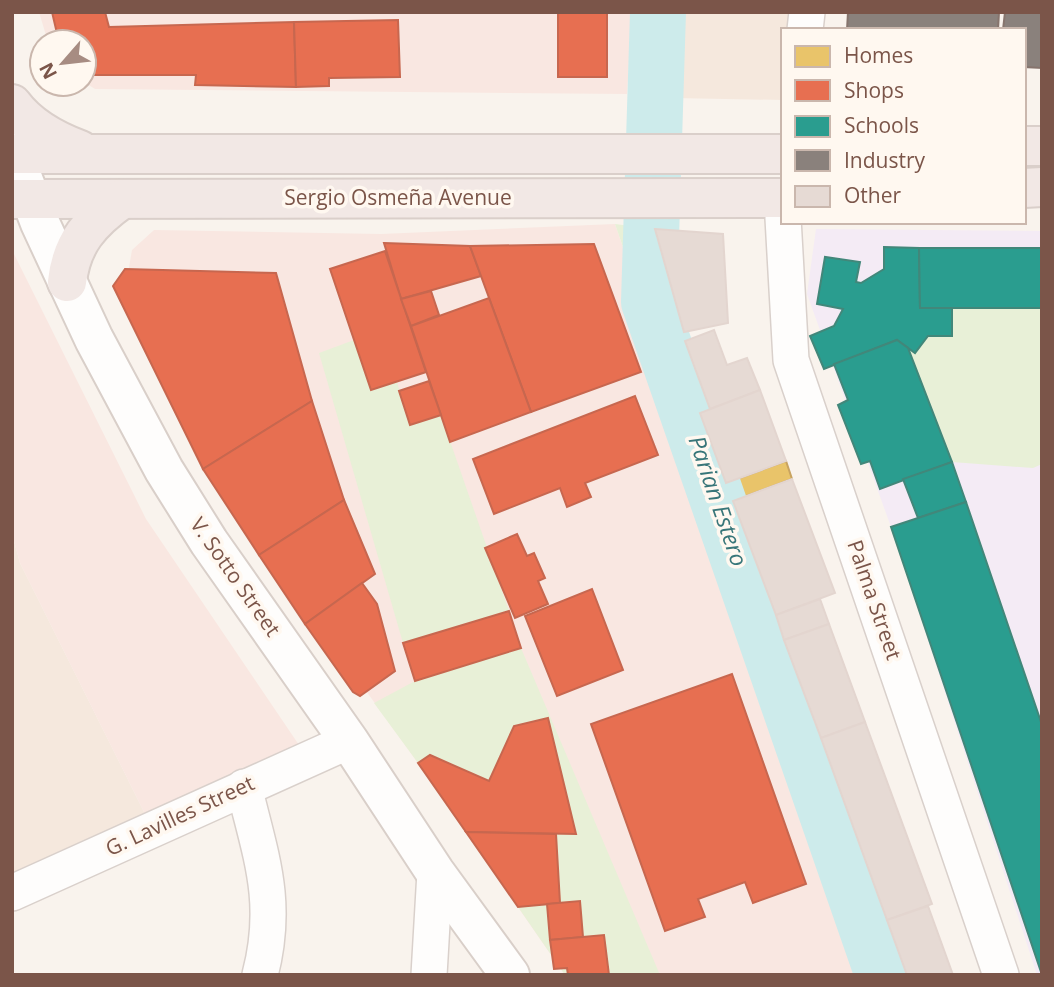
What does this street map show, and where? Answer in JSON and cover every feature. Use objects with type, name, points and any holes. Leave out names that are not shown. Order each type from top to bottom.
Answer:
[{"type":"highway","points":[[12,104],[42,132],[92,154]]},
{"type":"highway","name":"Sergio Osmeña Avenue","points":[[13,153],[781,154]]},
{"type":"highway","name":"Sergio Osmeña Avenue","points":[[21,199],[781,198]]},
{"type":"highway","points":[[67,282],[71,258],[79,240],[100,216],[122,199]]},
{"type":"street","name":"V. Sotto Street","points":[[13,153],[21,199],[164,471],[435,872],[510,975]]},
{"type":"street","name":"Palma Street","points":[[782,224],[791,360],[1001,975]]},
{"type":"street","name":"G. Lavilles Street","points":[[12,893],[349,741]]},
{"type":"street","points":[[244,787],[270,890],[268,947],[260,975]]},
{"type":"street","points":[[429,975],[435,872]]},
{"type":"shaded area","points":[[39,12],[632,12],[627,94],[98,89],[98,28],[44,28]]},
{"type":"shaded area","points":[[679,12],[799,12],[797,28],[781,28],[781,100],[674,98]]},
{"type":"shaded area","points":[[615,224],[873,975],[565,975],[418,763],[271,559],[127,279],[132,250],[154,230],[381,234]]},
{"type":"shaded area","points":[[816,229],[1042,231],[1042,975],[1037,975],[891,527],[807,294]]},
{"type":"shaded area","points":[[12,250],[146,519],[299,745],[145,814],[20,563],[12,534]]},
{"type":"shaded area","points":[[12,534],[20,563],[145,814],[12,882]]},
{"type":"green space","points":[[615,224],[655,229],[685,341],[710,409],[700,413],[907,975],[873,975]]},
{"type":"green space","points":[[952,308],[1042,308],[1042,464],[1033,468],[952,462],[908,348],[915,353],[928,336],[952,336]]},
{"type":"green space","points":[[354,340],[397,382],[410,425],[441,415],[509,611],[403,643],[319,353]]},
{"type":"green space","points":[[521,648],[660,975],[565,975],[518,907],[560,903],[556,834],[576,834],[548,719],[514,726],[489,781],[431,755],[418,763],[374,703],[415,681]]},
{"type":"building: Homes","points":[[786,461],[792,479],[733,501],[726,483]]},
{"type":"building: Shops","points":[[52,12],[105,12],[109,27],[294,22],[296,87],[195,85],[196,75],[98,75],[98,28],[56,28]]},
{"type":"building: Shops","points":[[558,12],[607,12],[607,77],[558,77]]},
{"type":"building: Shops","points":[[398,20],[400,77],[329,78],[329,86],[296,87],[294,22]]},
{"type":"building: Shops","points":[[384,243],[470,246],[481,276],[401,299]]},
{"type":"building: Shops","points":[[594,244],[641,372],[531,412],[470,246]]},
{"type":"building: Shops","points":[[385,251],[426,372],[371,390],[330,269]]},
{"type":"building: Shops","points":[[125,269],[276,273],[312,401],[203,469],[113,286]]},
{"type":"building: Shops","points":[[431,291],[439,315],[411,326],[401,299]]},
{"type":"building: Shops","points":[[489,298],[531,412],[450,442],[411,326]]},
{"type":"building: Shops","points":[[429,381],[441,415],[410,425],[399,391]]},
{"type":"building: Shops","points":[[635,396],[658,455],[585,483],[591,497],[567,507],[560,488],[494,514],[473,459]]},
{"type":"building: Shops","points":[[312,401],[344,500],[259,555],[203,469]]},
{"type":"building: Shops","points":[[344,500],[375,574],[305,624],[259,555]]},
{"type":"building: Shops","points":[[517,534],[527,556],[534,553],[545,578],[538,581],[548,604],[515,618],[485,548]]},
{"type":"building: Shops","points":[[362,583],[377,604],[395,671],[360,696],[353,692],[305,624]]},
{"type":"building: Shops","points":[[592,589],[623,670],[557,696],[525,616]]},
{"type":"building: Shops","points":[[509,611],[521,648],[415,681],[403,643]]},
{"type":"building: Shops","points":[[732,674],[806,884],[753,903],[745,882],[698,899],[705,917],[665,931],[591,724]]},
{"type":"building: Shops","points":[[548,718],[576,834],[466,832],[418,763],[430,755],[489,781],[514,726]]},
{"type":"building: Shops","points":[[466,832],[556,834],[560,903],[518,907]]},
{"type":"building: Shops","points":[[580,901],[583,937],[550,940],[547,904]]},
{"type":"building: Shops","points":[[604,935],[609,975],[568,975],[567,968],[554,969],[550,940]]},
{"type":"building: Schools","points":[[884,247],[919,248],[920,308],[952,308],[952,336],[928,336],[915,353],[897,340],[824,369],[810,336],[834,326],[843,309],[817,304],[825,257],[860,262],[856,282],[861,283],[884,269]]},
{"type":"building: Schools","points":[[919,248],[1042,248],[1042,308],[920,308]]},
{"type":"building: Schools","points":[[897,340],[908,348],[952,462],[880,489],[870,461],[861,464],[838,405],[848,400],[834,364]]},
{"type":"building: Schools","points":[[952,462],[966,502],[918,518],[903,479]]},
{"type":"building: Schools","points":[[966,502],[1042,725],[1042,975],[891,527]]},
{"type":"building: Industry","points":[[848,12],[999,12],[998,28],[847,28]]},
{"type":"building: Industry","points":[[1005,12],[1042,12],[1042,68],[1026,67],[1026,28],[1003,28]]},
{"type":"building: Other","points":[[655,229],[723,234],[728,323],[684,332]]},
{"type":"building: Other","points":[[714,330],[727,365],[747,358],[760,390],[710,409],[685,341]]},
{"type":"building: Other","points":[[760,390],[786,461],[726,483],[700,413]]},
{"type":"building: Other","points":[[792,479],[835,593],[776,615],[733,501]]},
{"type":"building: Other","points":[[820,599],[829,624],[784,640],[776,615]]},
{"type":"building: Other","points":[[829,624],[865,722],[821,738],[784,640]]},
{"type":"building: Other","points":[[865,722],[932,904],[887,920],[821,738]]},
{"type":"building: Other","points":[[928,906],[953,975],[907,975],[887,920]]},
{"type":"waterway","name":"Parian Estero","points":[[658,12],[649,302],[883,975]]}]
